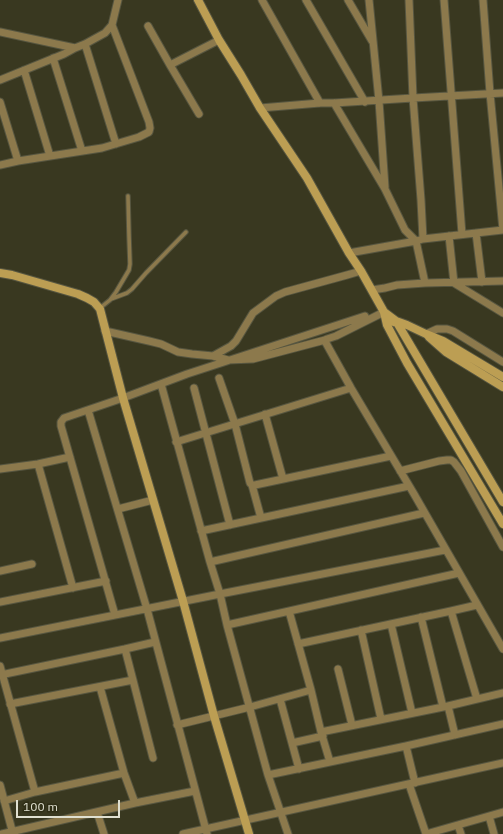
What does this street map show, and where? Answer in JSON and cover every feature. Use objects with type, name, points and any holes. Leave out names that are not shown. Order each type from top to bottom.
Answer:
[{"type":"street","points":[[0,80],[64,54],[105,33],[112,25],[118,0]]},
{"type":"street","points":[[198,0],[219,40],[260,108],[307,178],[384,312],[387,325],[407,363],[503,524]]},
{"type":"street","points":[[262,0],[320,103]]},
{"type":"street","points":[[306,0],[365,102]]},
{"type":"street","points":[[348,0],[373,43]]},
{"type":"street","points":[[369,0],[379,101],[385,189]]},
{"type":"street","points":[[409,0],[413,98],[421,200],[419,240],[424,283]]},
{"type":"street","points":[[444,0],[462,234]]},
{"type":"street","points":[[349,253],[419,240],[503,230],[483,0]]},
{"type":"street","points":[[0,165],[102,148],[139,137],[149,132],[150,128],[112,25]]},
{"type":"street","points":[[148,26],[199,114]]},
{"type":"street","points":[[0,32],[74,48]]},
{"type":"street","points":[[170,65],[219,40]]},
{"type":"street","points":[[85,44],[116,144]]},
{"type":"street","points":[[53,58],[82,151]]},
{"type":"street","points":[[24,70],[50,156]]},
{"type":"street","points":[[260,108],[320,103],[334,104],[503,93]]},
{"type":"street","points":[[0,102],[18,161]]},
{"type":"street","points":[[334,104],[385,189],[405,230],[419,240]]},
{"type":"street","points":[[476,233],[482,282]]},
{"type":"street","points":[[449,236],[454,283]]},
{"type":"street","points":[[212,356],[231,346],[236,341],[253,313],[276,296],[285,292],[360,271]]},
{"type":"street","points":[[0,273],[78,294],[94,302],[100,309],[123,398],[183,601],[214,716],[249,834]]},
{"type":"street","points":[[372,290],[396,285],[424,283],[503,281]]},
{"type":"street","points":[[454,283],[503,313]]},
{"type":"street","points":[[384,312],[396,321],[443,341],[503,377]]},
{"type":"street","points":[[105,331],[161,344],[178,352],[212,356],[228,360],[253,359],[325,340],[384,312]]},
{"type":"street","points":[[115,615],[61,426],[61,422],[64,418],[228,360],[365,316]]},
{"type":"street","points":[[387,325],[396,321]]},
{"type":"street","points":[[396,321],[503,502]]},
{"type":"street","points":[[426,334],[437,329],[447,329],[453,331],[503,362]]},
{"type":"street","points":[[426,334],[446,352],[503,387]]},
{"type":"street","points":[[325,340],[351,388],[503,649]]},
{"type":"street","points":[[219,378],[261,518]]},
{"type":"street","points":[[160,384],[220,594],[268,775],[288,834]]},
{"type":"street","points":[[194,388],[230,525]]},
{"type":"street","points":[[176,442],[351,388]]},
{"type":"street","points":[[88,410],[147,609],[206,832]]},
{"type":"street","points":[[265,414],[283,479]]},
{"type":"street","points":[[400,471],[439,461],[451,460],[461,453]]},
{"type":"street","points":[[252,485],[391,456]]},
{"type":"street","points":[[0,469],[38,464],[70,457]]},
{"type":"street","points":[[451,460],[461,471],[503,547]]},
{"type":"street","points":[[38,464],[74,588]]},
{"type":"street","points":[[201,531],[409,486]]},
{"type":"street","points":[[118,509],[153,500]]},
{"type":"street","points":[[210,562],[424,513]]},
{"type":"street","points":[[0,638],[445,550]]},
{"type":"street","points":[[0,571],[32,564]]},
{"type":"street","points":[[227,625],[459,573]]},
{"type":"street","points":[[0,602],[106,581]]},
{"type":"street","points":[[298,644],[477,605]]},
{"type":"street","points":[[289,611],[330,762]]},
{"type":"street","points":[[451,611],[477,698]]},
{"type":"street","points":[[422,617],[455,735]]},
{"type":"street","points":[[391,624],[412,713]]},
{"type":"street","points":[[361,630],[382,719]]},
{"type":"street","points":[[1,675],[125,650],[155,642]]},
{"type":"street","points":[[125,650],[153,758]]},
{"type":"street","points":[[0,666],[1,675],[35,792]]},
{"type":"street","points":[[338,669],[352,726]]},
{"type":"street","points":[[10,704],[133,680]]},
{"type":"street","points":[[100,687],[124,773],[135,803]]},
{"type":"street","points":[[177,725],[311,690]]},
{"type":"street","points":[[292,743],[352,726],[503,693]]},
{"type":"street","points":[[280,699],[299,769]]},
{"type":"street","points":[[268,775],[503,724]]},
{"type":"street","points":[[406,746],[412,783],[426,834],[503,812]]},
{"type":"street","points":[[183,834],[206,832],[281,812],[503,763]]},
{"type":"street","points":[[4,801],[35,792],[124,773]]},
{"type":"street","points":[[0,784],[12,833]]},
{"type":"street","points":[[2,834],[12,833],[135,803],[195,791]]},
{"type":"street","points":[[98,812],[104,834]]},
{"type":"street","points":[[489,816],[494,834]]},
{"type":"street","points":[[458,825],[461,834]]},
{"type":"lane","points":[[100,309],[116,292],[130,264],[128,196]]},
{"type":"lane","points":[[110,300],[127,293],[132,289],[186,232]]}]
